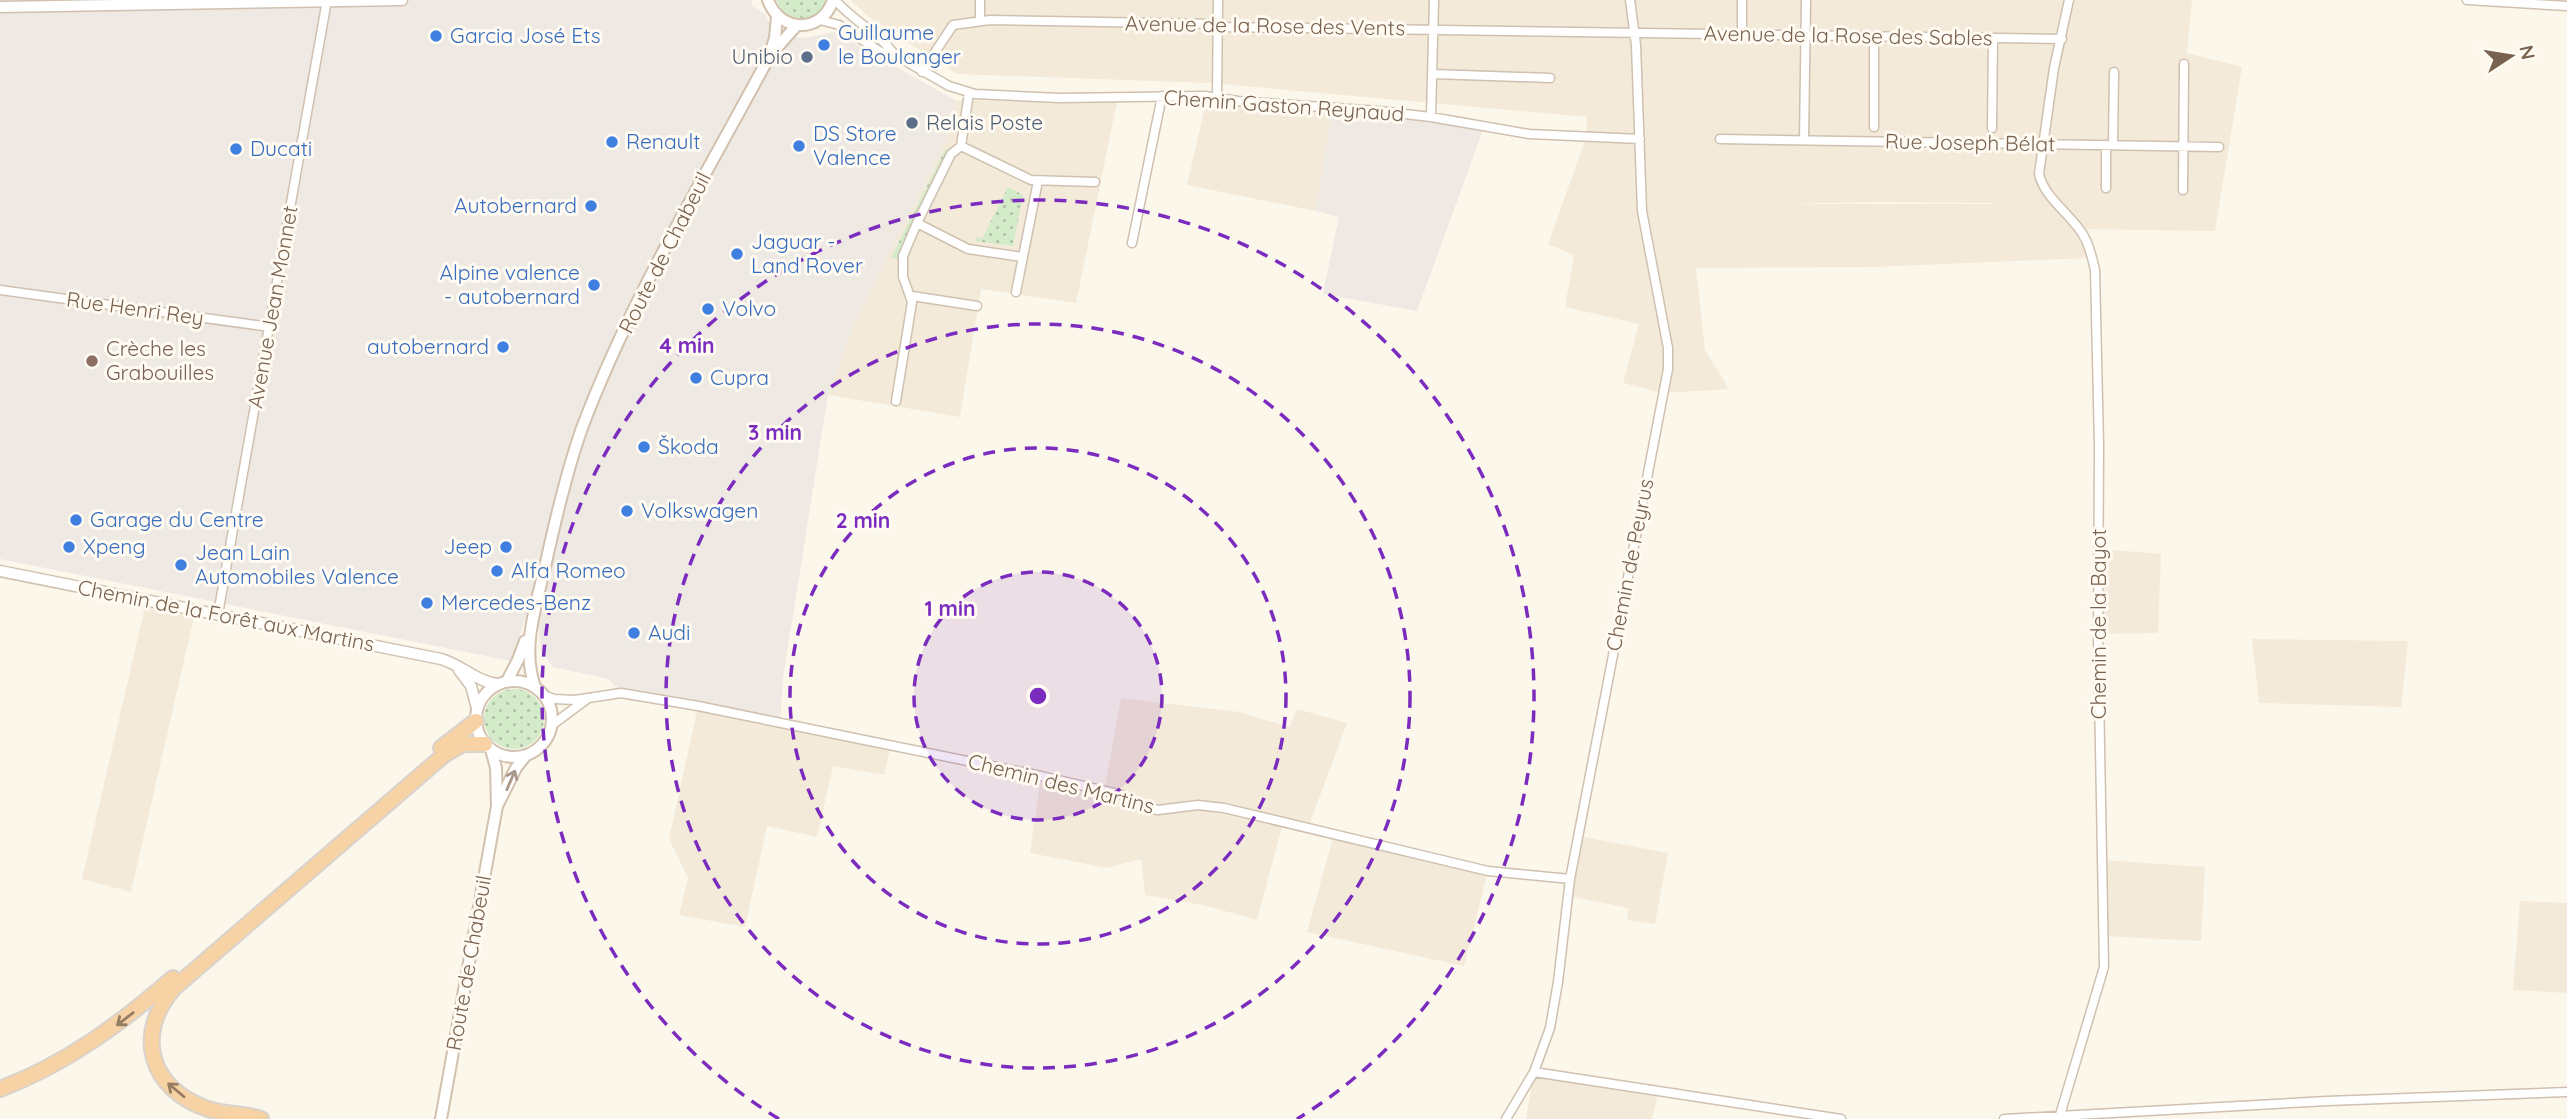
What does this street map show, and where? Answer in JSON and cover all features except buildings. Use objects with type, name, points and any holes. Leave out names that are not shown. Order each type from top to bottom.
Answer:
[{"type":"highway","points":[[0,1090],[70,1056],[109,1031],[476,714]]},
{"type":"highway","points":[[261,1119],[207,1109],[185,1098],[166,1082],[154,1060],[151,1044],[155,1018],[162,1004],[174,988],[444,755],[463,744],[488,747]]},
{"type":"main road","points":[[767,1],[777,16],[796,26],[804,26],[820,20],[834,0]]},
{"type":"main road","name":"Route de Chabeuil","points":[[533,618],[562,495],[582,430],[609,363],[674,233],[769,57],[777,16]]},
{"type":"main road","name":"Route de Chabeuil","points":[[769,57],[796,26]]},
{"type":"main road","points":[[498,806],[496,768],[488,747],[478,733],[476,714],[482,697],[502,682],[518,660],[533,618]]},
{"type":"main road","points":[[498,806],[516,768],[526,755],[543,744],[552,725],[549,704],[530,674],[528,655],[533,618]]},
{"type":"main road","points":[[502,682],[526,682],[540,691]]},
{"type":"main road","points":[[488,747],[502,755],[526,755]]},
{"type":"main road","name":"Route de Chabeuil","points":[[440,1119],[498,806]]},
{"type":"street","points":[[0,7],[93,3],[402,0]]},
{"type":"street","name":"Chemin Gaston Reynaud","points":[[834,0],[852,18],[887,44],[895,55]]},
{"type":"street","points":[[980,0],[980,21]]},
{"type":"street","points":[[1217,97],[1218,0]]},
{"type":"street","points":[[1431,117],[1434,0]]},
{"type":"street","name":"Chemin de Peyrus","points":[[1506,1119],[1534,1072],[1550,1028],[1570,879],[1668,369],[1668,348],[1642,211],[1630,0]]},
{"type":"street","points":[[1742,0],[1742,34]]},
{"type":"street","points":[[1804,140],[1806,0]]},
{"type":"street","name":"Chemin de la Bayot","points":[[2060,1115],[2104,967],[2095,270],[2091,251],[2082,233],[2041,181],[2039,174],[2054,68],[2068,0]]},
{"type":"street","points":[[2466,0],[2567,6]]},
{"type":"street","name":"Avenue Jean Monnet","points":[[218,614],[327,1]]},
{"type":"street","name":"Chemin Gaston Reynaud","points":[[820,20],[839,25],[881,52],[895,55],[949,86],[969,93],[1060,98],[1217,97],[1431,117],[1529,134],[1640,139]]},
{"type":"street","name":"Avenue de la Rose des Vents","points":[[922,72],[949,28],[980,21],[1634,34]]},
{"type":"street","name":"Avenue de la Rose des Sables","points":[[1634,34],[2062,39]]},
{"type":"street","points":[[1874,36],[1874,127]]},
{"type":"street","points":[[1992,128],[1993,38]]},
{"type":"street","points":[[2183,190],[2184,64]]},
{"type":"street","points":[[2106,187],[2113,72]]},
{"type":"street","points":[[1433,74],[1550,78]]},
{"type":"street","points":[[896,401],[912,296],[903,278],[902,256],[951,154],[961,146],[969,93]]},
{"type":"street","points":[[1132,243],[1162,96]]},
{"type":"street","name":"Rue Joseph Bélat","points":[[1720,139],[2219,147]]},
{"type":"street","points":[[961,146],[1031,180],[1094,181]]},
{"type":"street","points":[[1016,292],[1038,181]]},
{"type":"street","points":[[918,223],[968,249],[1022,257]]},
{"type":"street","name":"Rue Henri Rey","points":[[0,290],[270,327]]},
{"type":"street","points":[[912,296],[977,306]]},
{"type":"street","name":"Chemin de la Forêt aux Martins","points":[[0,572],[452,662],[478,678],[502,682]]},
{"type":"street","points":[[452,662],[471,686],[476,714]]},
{"type":"street","name":"Chemin des Martins","points":[[540,691],[564,700],[621,693],[698,706],[1041,776],[1123,795],[1151,809],[1198,805],[1224,808],[1488,871],[1570,879]]},
{"type":"street","points":[[552,725],[593,696]]},
{"type":"street","points":[[1534,1072],[1841,1119]]},
{"type":"street","points":[[2004,1119],[2567,1092]]},
{"type":"shaded area","points":[[0,0],[752,0],[752,6],[766,15],[771,28],[793,37],[805,38],[834,32],[955,100],[946,141],[854,324],[828,395],[783,678],[780,723],[621,693],[609,679],[553,667],[541,651],[536,609],[529,607],[511,661],[0,559]]},
{"type":"shaded area","points":[[850,0],[2192,0],[2187,53],[2242,67],[2215,231],[2074,229],[2088,258],[1874,267],[1696,268],[1705,350],[1729,389],[1662,393],[1623,383],[1639,324],[1565,307],[1574,255],[1548,244],[1586,138],[1587,117],[1210,83],[957,74],[873,20]],"holes":[[[1879,202],[1995,204],[1774,204]]]},
{"type":"shaded area","points":[[955,100],[1117,102],[1076,303],[981,289],[960,417],[828,395],[853,324],[946,141]]},
{"type":"shaded area","points":[[1206,102],[1332,113],[1316,211],[1187,185]]},
{"type":"shaded area","points":[[1378,112],[1483,130],[1417,311],[1323,294],[1339,217],[1316,211],[1332,113]]},
{"type":"shaded area","points":[[2101,549],[2161,554],[2158,633],[2099,634]]},
{"type":"shaded area","points":[[145,607],[194,617],[131,892],[82,879]]},
{"type":"shaded area","points":[[2252,639],[2408,641],[2401,707],[2259,703]]},
{"type":"shaded area","points":[[1121,698],[1239,712],[1290,727],[1297,709],[1347,723],[1308,828],[1283,823],[1257,920],[1203,905],[1145,895],[1141,859],[1107,868],[1030,853],[1041,776],[1104,791]]},
{"type":"shaded area","points":[[698,706],[891,745],[884,775],[833,766],[817,837],[767,826],[745,927],[679,915],[688,878],[669,839]]},
{"type":"shaded area","points":[[1334,834],[1488,871],[1464,966],[1307,932]]},
{"type":"shaded area","points":[[1578,836],[1668,853],[1655,924],[1627,920],[1629,908],[1568,896]]},
{"type":"shaded area","points":[[2101,860],[2205,867],[2201,941],[2103,936]]},
{"type":"shaded area","points":[[2520,901],[2567,903],[2567,993],[2513,990]]},
{"type":"shaded area","points":[[1534,1072],[1658,1093],[1652,1119],[1526,1119]]},
{"type":"green space","points":[[776,0],[827,0],[816,14],[802,18],[787,14]]},
{"type":"green space","points":[[946,148],[947,152],[903,242],[898,259],[891,258]]},
{"type":"green space","points":[[1008,187],[1023,195],[1013,246],[975,241],[977,237],[982,239]]},
{"type":"green space","points":[[514,689],[531,694],[539,702],[544,719],[539,736],[531,744],[514,749],[497,744],[489,736],[484,719],[489,702],[497,694]]},
{"type":"place","name":"Garcia José Ets","points":[[436,36]]},
{"type":"place","name":"Guillaume le Boulanger","points":[[824,45]]},
{"type":"place","name":"Unibio","points":[[807,57]]},
{"type":"place","name":"Relais Poste","points":[[912,123]]},
{"type":"place","name":"Renault","points":[[612,142]]},
{"type":"place","name":"DS Store Valence","points":[[799,146]]},
{"type":"place","name":"Ducati","points":[[236,149]]},
{"type":"place","name":"Autobernard","points":[[591,206]]},
{"type":"place","name":"Jaguar - Land Rover","points":[[737,254]]},
{"type":"place","name":"Alpine valence - autobernard","points":[[594,285]]},
{"type":"place","name":"Volvo","points":[[708,309]]},
{"type":"place","name":"autobernard","points":[[503,347]]},
{"type":"place","name":"Crèche les Grabouilles","points":[[92,361]]},
{"type":"place","name":"Cupra","points":[[696,378]]},
{"type":"place","name":"Škoda","points":[[644,447]]},
{"type":"place","name":"Volkswagen","points":[[627,511]]},
{"type":"place","name":"Garage du Centre","points":[[76,520]]},
{"type":"place","name":"Xpeng","points":[[69,547]]},
{"type":"place","name":"Jeep","points":[[506,547]]},
{"type":"place","name":"Jean Lain Automobiles Valence","points":[[181,565]]},
{"type":"place","name":"Alfa Romeo","points":[[497,571]]},
{"type":"place","name":"Mercedes-Benz","points":[[427,603]]},
{"type":"place","name":"Audi","points":[[634,633]]}]
